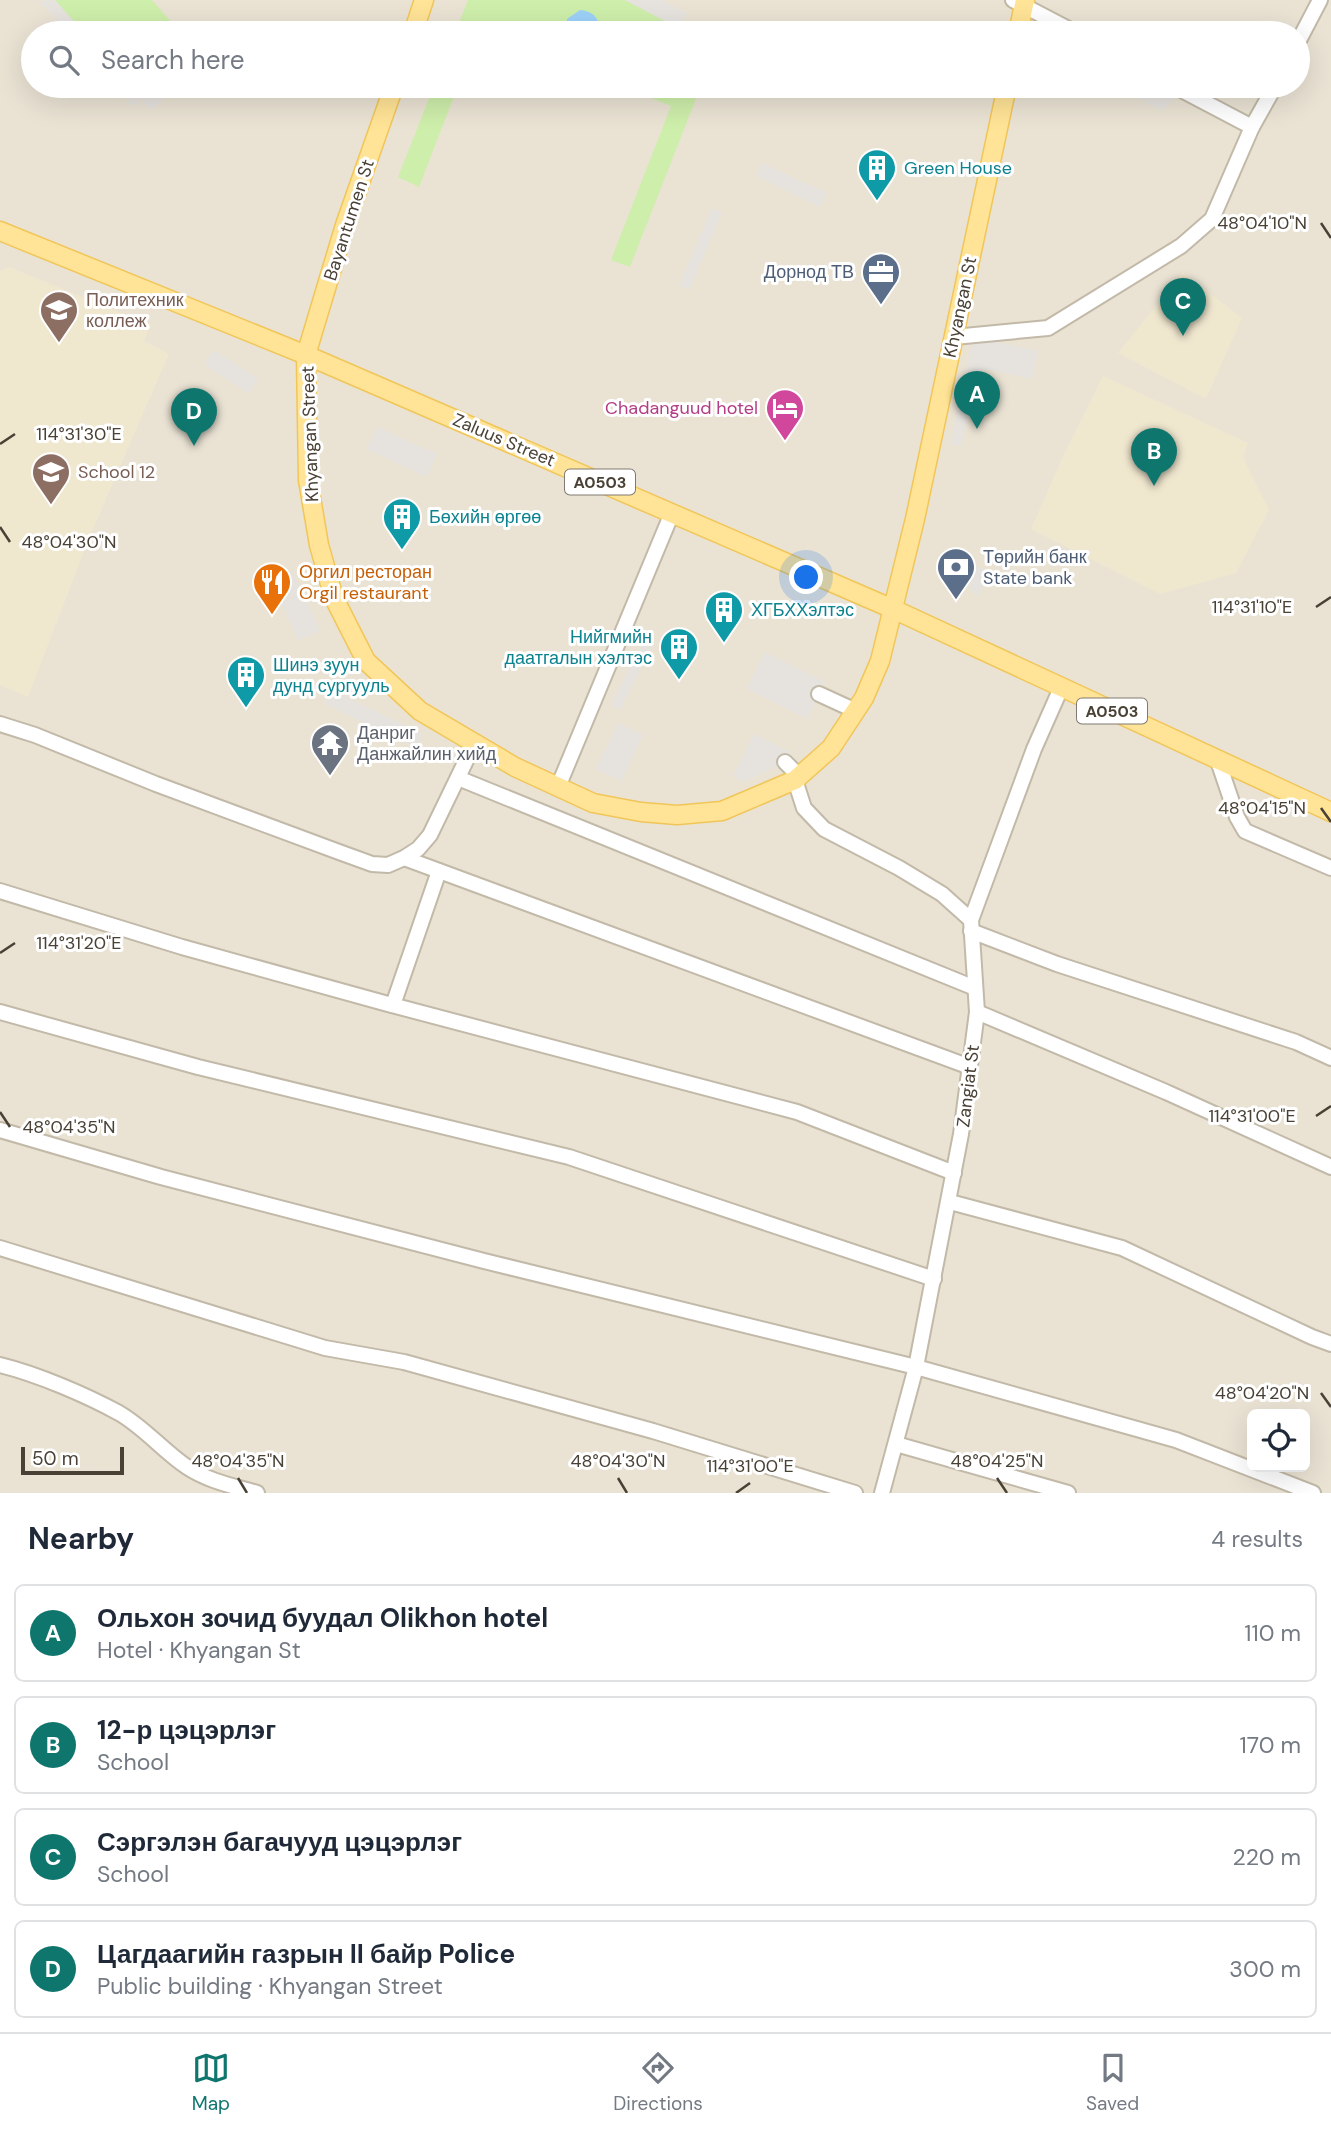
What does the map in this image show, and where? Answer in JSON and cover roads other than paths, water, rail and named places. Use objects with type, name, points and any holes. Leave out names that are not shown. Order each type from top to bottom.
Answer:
[{"type":"main road","points":[[417,21],[424,0]]},
{"type":"main road","points":[[1019,21],[1021,2]]},
{"type":"main road","name":"Bayantumen St","points":[[306,355],[345,225],[390,98]]},
{"type":"main road","name":"Khyangan St","points":[[893,609],[915,519],[1004,98]]},
{"type":"main road","name":"A0503","points":[[0,231],[306,355]]},
{"type":"main road","name":"Zaluus Street","points":[[306,355],[893,609]]},
{"type":"main road","name":"Khyangan Street","points":[[306,355],[308,480],[319,545],[334,598],[366,661],[419,711],[474,744],[593,803],[640,812],[677,815],[722,811],[797,778],[831,748],[864,698],[880,661],[893,609]]},
{"type":"main road","name":"A0503","points":[[893,609],[1331,812]]},
{"type":"street","points":[[1309,21],[1320,0]]},
{"type":"street","points":[[1021,2],[1055,21]]},
{"type":"street","points":[[1197,98],[1252,127]]},
{"type":"street","points":[[954,337],[1048,328],[1181,246],[1212,219],[1252,127],[1268,98]]},
{"type":"street","points":[[558,787],[672,513]]},
{"type":"street","name":"Zangiat St","points":[[882,1493],[916,1367],[950,1202],[977,1012],[972,920],[1034,750],[1061,688]]},
{"type":"street","points":[[819,694],[856,711]]},
{"type":"street","points":[[0,724],[372,864],[387,864],[404,858],[418,849],[430,835],[474,744]]},
{"type":"street","points":[[1217,758],[1237,817],[1245,831],[1331,867]]},
{"type":"street","points":[[785,762],[797,778],[804,808],[824,829],[899,867],[942,894],[972,920],[1057,964],[1297,1042],[1331,1058]]},
{"type":"street","points":[[457,778],[975,988]]},
{"type":"street","points":[[404,858],[970,1067]]},
{"type":"street","points":[[393,1005],[439,871]]},
{"type":"street","points":[[0,891],[182,947],[797,1112],[954,1174]]},
{"type":"street","points":[[0,1012],[198,1067],[569,1157],[934,1279]]},
{"type":"street","points":[[977,1012],[1166,1091],[1331,1167]]},
{"type":"street","points":[[0,1130],[255,1202],[916,1367],[1176,1440],[1313,1493]]},
{"type":"street","points":[[950,1202],[1122,1248],[1312,1338],[1331,1344]]},
{"type":"street","points":[[0,1248],[325,1349],[404,1362],[653,1431],[855,1493]]},
{"type":"street","points":[[0,1365],[27,1371],[120,1413],[184,1465],[205,1478],[257,1493]]},
{"type":"street","points":[[896,1444],[1068,1493]]},
{"type":"water","points":[[580,10],[589,12],[597,21],[567,21]]},
{"type":"place","name":"Green House","points":[[877,202]]},
{"type":"place","name":"Дорнод ТВ","points":[[881,306]]},
{"type":"place","name":"Сэргэлэн багачууд цэцэрлэг","points":[[1183,336]]},
{"type":"place","name":"Политехник коллеж","points":[[59,344]]},
{"type":"place","name":"Ольхон зочид буудал Olikhon hotel","points":[[977,429]]},
{"type":"place","name":"Chadanguud hotel","points":[[785,442]]},
{"type":"place","name":"Цагдаагийн газрын II байр Police","points":[[194,446]]},
{"type":"place","name":"12-р цэцэрлэг","points":[[1154,486]]},
{"type":"place","name":"School 12","points":[[51,506]]},
{"type":"place","name":"Бөхийн өргөө","points":[[402,551]]},
{"type":"place","name":"Төрийн банк State bank","points":[[956,601]]},
{"type":"place","name":"Оргил ресторан Orgil restaurant","points":[[272,616]]},
{"type":"place","name":"ХГБХХэлтэс","points":[[724,644]]},
{"type":"place","name":"Нийгмийн даатгалын хэлтэс","points":[[679,681]]},
{"type":"place","name":"Шинэ зуун дунд сургууль","points":[[246,709]]},
{"type":"place","name":"Данриг Данжайлин хийд","points":[[330,777]]}]
